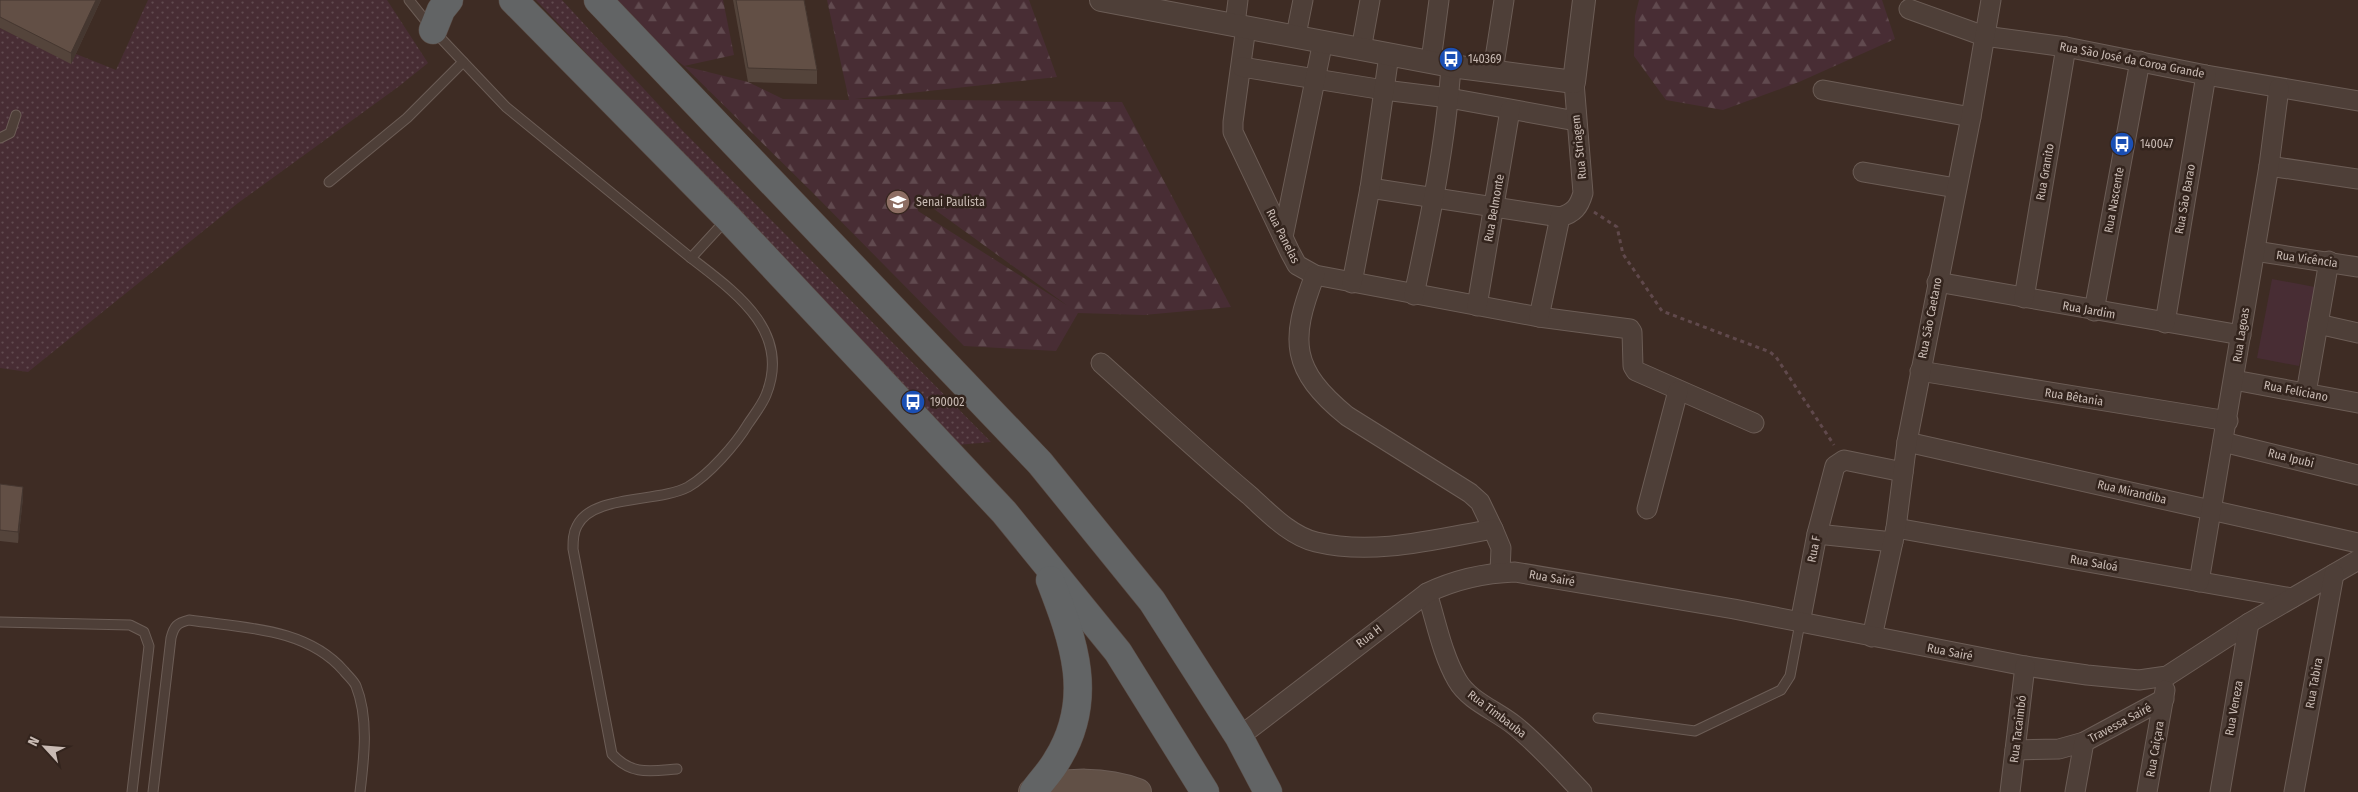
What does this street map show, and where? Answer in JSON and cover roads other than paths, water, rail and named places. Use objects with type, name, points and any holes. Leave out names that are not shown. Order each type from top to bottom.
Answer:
[{"type":"highway","points":[[433,30],[441,10],[449,0]]},
{"type":"highway","points":[[513,0],[728,218],[1004,512],[1041,555],[1118,652],[1205,792]]},
{"type":"highway","points":[[598,0],[1040,463],[1152,601],[1239,737],[1268,792]]},
{"type":"highway","points":[[1033,792],[1057,761],[1071,733],[1078,704],[1079,686],[1076,659],[1068,627],[1041,555]]},
{"type":"main road","points":[[1033,792],[1065,784],[1098,783],[1138,792]]},
{"type":"street","points":[[1101,0],[1164,5],[1240,26],[1296,35],[1362,50],[1441,64],[1574,82],[1584,0]]},
{"type":"street","name":"Rua Panelas","points":[[1238,0],[1242,67],[1232,122],[1233,132],[1296,265],[1315,275],[1414,295],[1539,317],[1630,329],[1632,332],[1633,366],[1636,371],[1678,391]]},
{"type":"street","points":[[1296,35],[1303,0]]},
{"type":"street","points":[[1362,50],[1370,0]]},
{"type":"street","points":[[1414,295],[1435,197],[1449,98],[1441,64],[1439,0]]},
{"type":"street","points":[[1493,71],[1504,0]]},
{"type":"street","name":"Rua São Caetano","points":[[1872,637],[1895,535],[1906,442],[1991,0]]},
{"type":"street","name":"Rua São José da Coroa Grande","points":[[1909,9],[1984,36],[2066,47],[2206,75],[2358,101]]},
{"type":"street","points":[[1283,237],[1323,41]]},
{"type":"street","name":"Rua Granito","points":[[2024,298],[2066,47]]},
{"type":"street","points":[[1352,283],[1370,188],[1389,55]]},
{"type":"street","name":"Rua Nascente","points":[[2094,310],[2140,61]]},
{"type":"street","points":[[1242,67],[1384,90],[1449,98],[1576,121]]},
{"type":"street","name":"Rua São Barao","points":[[2164,323],[2206,75]]},
{"type":"street","name":"Rua Striagem","points":[[1560,216],[1573,211],[1580,205],[1584,193],[1576,121],[1574,82]]},
{"type":"street","name":"Rua Lagoas","points":[[2199,582],[2210,511],[2228,420],[2269,166],[2279,88]]},
{"type":"street","points":[[1823,90],[1970,117]]},
{"type":"street","name":"Rua Belmonte","points":[[1477,306],[1510,110]]},
{"type":"street","points":[[2269,166],[2358,179]]},
{"type":"street","points":[[1862,172],[1956,188]]},
{"type":"street","points":[[1370,188],[1560,216],[1539,317]]},
{"type":"street","name":"Rua Vicência","points":[[2255,251],[2358,267]]},
{"type":"street","points":[[2306,392],[2328,261]]},
{"type":"street","points":[[1315,275],[1304,308],[1299,347],[1303,366],[1312,382],[1329,401],[1347,416],[1406,455],[1470,493],[1480,502],[1494,530],[1508,572]]},
{"type":"street","name":"Rua Jardim","points":[[1937,282],[2241,335]]},
{"type":"street","points":[[2318,324],[2358,333]]},
{"type":"street","points":[[1101,363],[1274,517],[1305,539],[1340,546],[1366,548],[1400,545],[1494,530]]},
{"type":"street","name":"Rua Bêtania","points":[[1920,371],[2228,420]]},
{"type":"street","name":"Rua Feliciano","points":[[2234,380],[2358,403]]},
{"type":"street","points":[[1647,509],[1678,391],[1754,423]]},
{"type":"street","name":"Rua Mirandiba","points":[[1906,442],[2358,543]]},
{"type":"street","name":"Rua Ipubi","points":[[2224,442],[2358,475]]},
{"type":"street","name":"Rua F","points":[[1800,623],[1816,534],[1838,468],[1903,472]]},
{"type":"street","name":"Rua Saloá","points":[[1816,534],[1895,535],[2292,598]]},
{"type":"street","name":"Rua Sairé","points":[[1508,572],[1734,609],[2025,666],[2139,680],[2167,676],[2249,623],[2358,560]]},
{"type":"street","name":"Rua H","points":[[1239,737],[1427,593],[1447,583],[1508,572]]},
{"type":"street","name":"Rua Tabira","points":[[2294,792],[2334,574]]},
{"type":"street","name":"Rua Timbauba","points":[[1427,593],[1451,668],[1460,685],[1521,731],[1582,792]]},
{"type":"street","name":"Rua Veneza","points":[[2220,792],[2249,623]]},
{"type":"street","name":"Rua Tacaimbó","points":[[2010,792],[2025,666]]},
{"type":"street","name":"Rua Caiçara","points":[[2148,792],[2167,676]]},
{"type":"street","name":"Travessa Sairé","points":[[2015,750],[2059,749],[2084,742],[2164,699]]},
{"type":"street","points":[[2075,792],[2084,742]]},
{"type":"lane","points":[[409,0],[433,30],[506,107],[741,299],[764,326],[771,345],[773,362],[765,396],[740,438],[707,472],[689,486],[660,496],[598,507],[584,516],[577,526],[573,549],[612,754],[626,767],[644,772],[678,768]]},
{"type":"lane","points":[[329,182],[407,118],[463,62]]},
{"type":"lane","points":[[0,138],[10,134],[16,115]]},
{"type":"lane","points":[[691,258],[728,218]]},
{"type":"lane","points":[[153,792],[171,638],[174,628],[180,622],[189,620],[280,633],[317,648],[340,666],[356,685],[362,709],[364,761],[360,792]]},
{"type":"lane","points":[[0,622],[130,625],[144,632],[149,646],[132,792]]},
{"type":"lane","points":[[1598,718],[1695,731],[1781,690],[1790,676],[1800,623]]},
{"type":"place","name":"140369","points":[[1451,59]]},
{"type":"place","name":"140047","points":[[2122,144]]},
{"type":"place","name":"Senai Paulista","points":[[898,202]]},
{"type":"place","name":"190002","points":[[913,402]]}]
